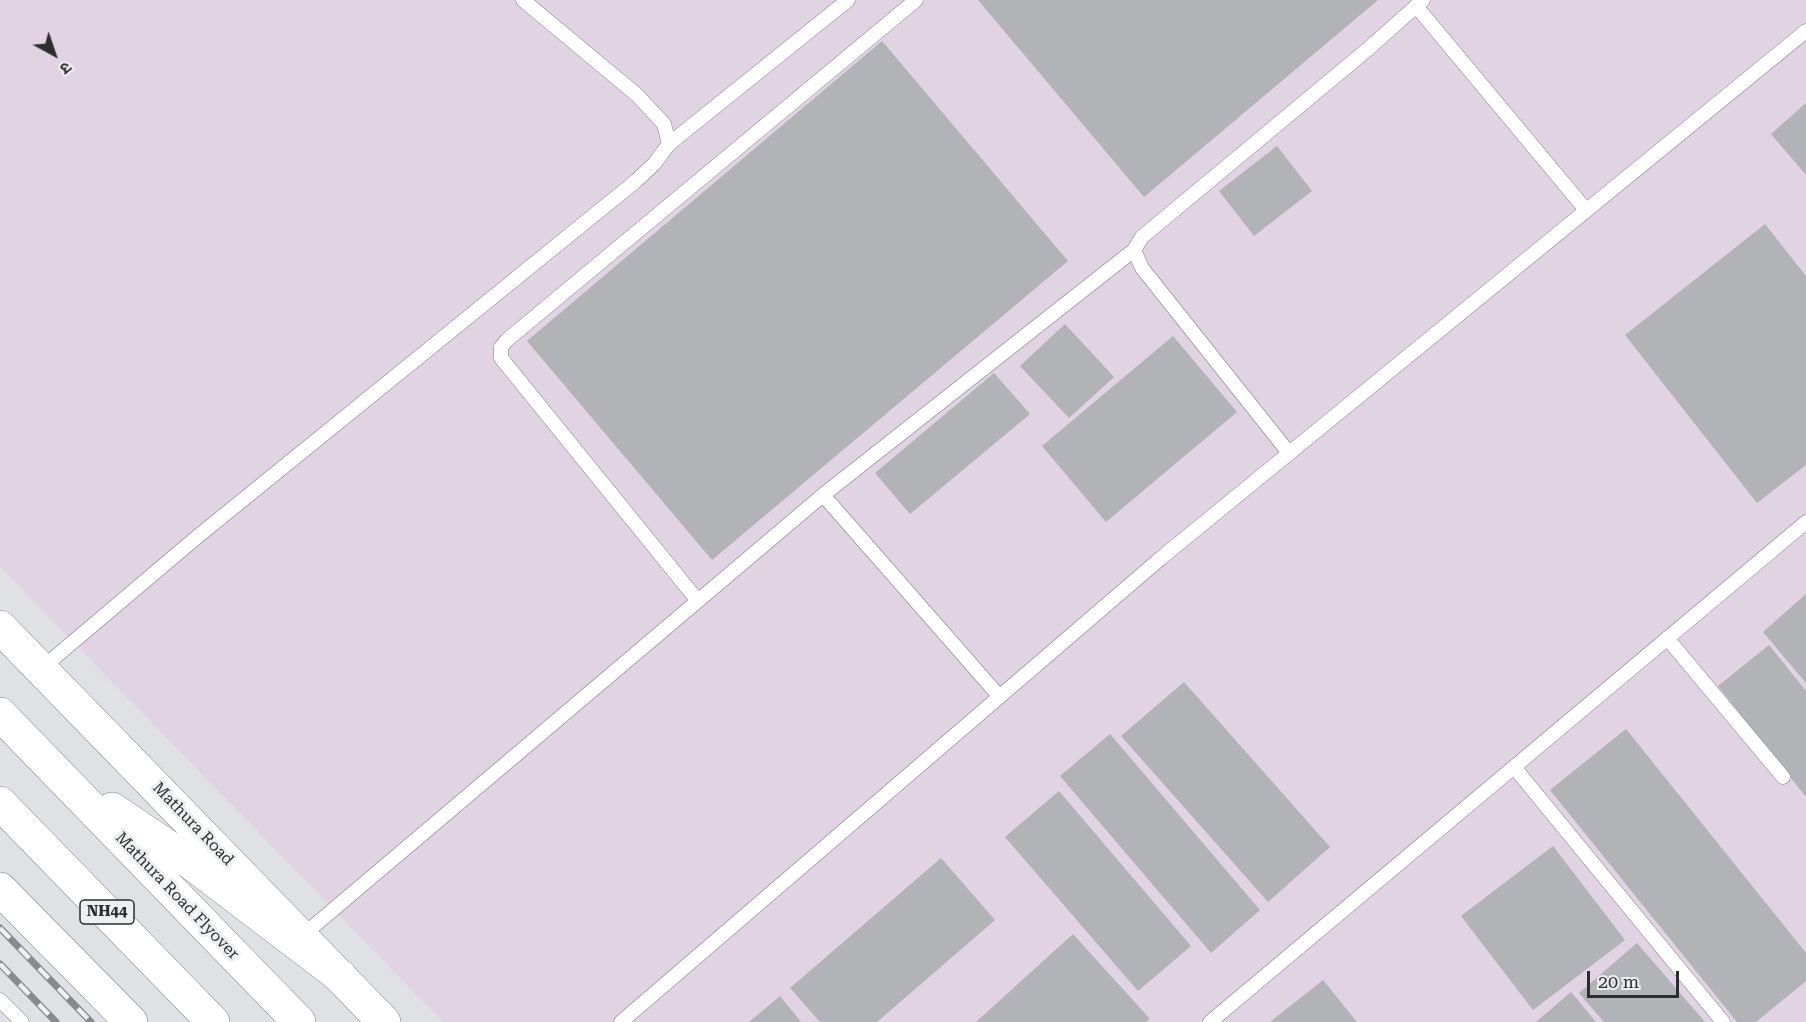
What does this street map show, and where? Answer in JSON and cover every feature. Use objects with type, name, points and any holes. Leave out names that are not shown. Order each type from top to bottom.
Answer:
[{"type":"main road","name":"Mathura Road","points":[[0,627],[384,1022]]},
{"type":"main road","points":[[0,714],[55,771],[186,859],[340,975]]},
{"type":"main road","name":"Mathura Road Flyover","points":[[55,771],[299,1022]]},
{"type":"main road","name":"NH44","points":[[0,803],[213,1022]]},
{"type":"main road","points":[[2,896],[131,1022]]},
{"type":"lane","points":[[523,0],[637,95],[664,124],[669,144]]},
{"type":"lane","points":[[41,669],[196,537],[636,181],[654,164],[669,144],[848,0]]},
{"type":"lane","points":[[698,601],[501,358],[501,347],[916,0]]},
{"type":"lane","points":[[302,936],[823,495],[1134,250],[1142,237],[1420,3],[1586,210]]},
{"type":"lane","points":[[621,1022],[1152,565],[1806,31]]},
{"type":"lane","points":[[1134,250],[1142,268],[1289,453]]},
{"type":"lane","points":[[823,495],[999,696]]},
{"type":"lane","points":[[1210,1022],[1806,522]]},
{"type":"lane","points":[[1667,638],[1783,777]]},
{"type":"lane","points":[[1514,766],[1723,1022]]},
{"type":"lane","points":[[0,1000],[22,1022]]},
{"type":"shaded area","points":[[0,0],[1806,0],[1806,1022],[443,1022],[0,567]]},
{"type":"building","points":[[978,0],[1378,0],[1144,197]]},
{"type":"building","points":[[882,41],[1068,261],[712,560],[527,341]]},
{"type":"building","points":[[1806,103],[1806,175],[1771,134]]},
{"type":"building","points":[[1277,146],[1312,191],[1254,236],[1219,191]]},
{"type":"building","points":[[1765,224],[1806,276],[1806,465],[1757,503],[1625,335]]},
{"type":"building","points":[[1065,324],[1114,377],[1069,418],[1020,366]]},
{"type":"building","points":[[1173,336],[1237,412],[1106,522],[1042,446]]},
{"type":"building","points":[[994,373],[1030,414],[910,514],[875,473]]},
{"type":"building","points":[[1806,594],[1806,683],[1763,632]]},
{"type":"building","points":[[1769,645],[1806,691],[1806,797],[1718,686]]},
{"type":"building","points":[[1184,682],[1330,847],[1268,902],[1121,736]]},
{"type":"building","points":[[1626,729],[1806,953],[1806,981],[1756,1022],[1737,1022],[1550,790]]},
{"type":"building","points":[[1110,734],[1260,910],[1211,953],[1060,776]]},
{"type":"building","points":[[1059,791],[1191,946],[1138,991],[1005,837]]},
{"type":"building","points":[[1553,846],[1625,940],[1533,1010],[1461,916]]},
{"type":"building","points":[[941,858],[995,920],[877,1022],[820,1022],[790,988]]},
{"type":"building","points":[[1073,934],[1150,1019],[1146,1022],[976,1022]]},
{"type":"building","points":[[1637,943],[1705,1022],[1604,1022],[1579,993]]},
{"type":"building","points":[[1323,980],[1357,1022],[1270,1022]]},
{"type":"building","points":[[1571,992],[1596,1022],[1536,1022]]},
{"type":"building","points":[[780,996],[801,1022],[749,1022]]},
{"type":"railway","points":[[0,928],[91,1022]]},
{"type":"railway","points":[[0,964],[56,1022]]}]
